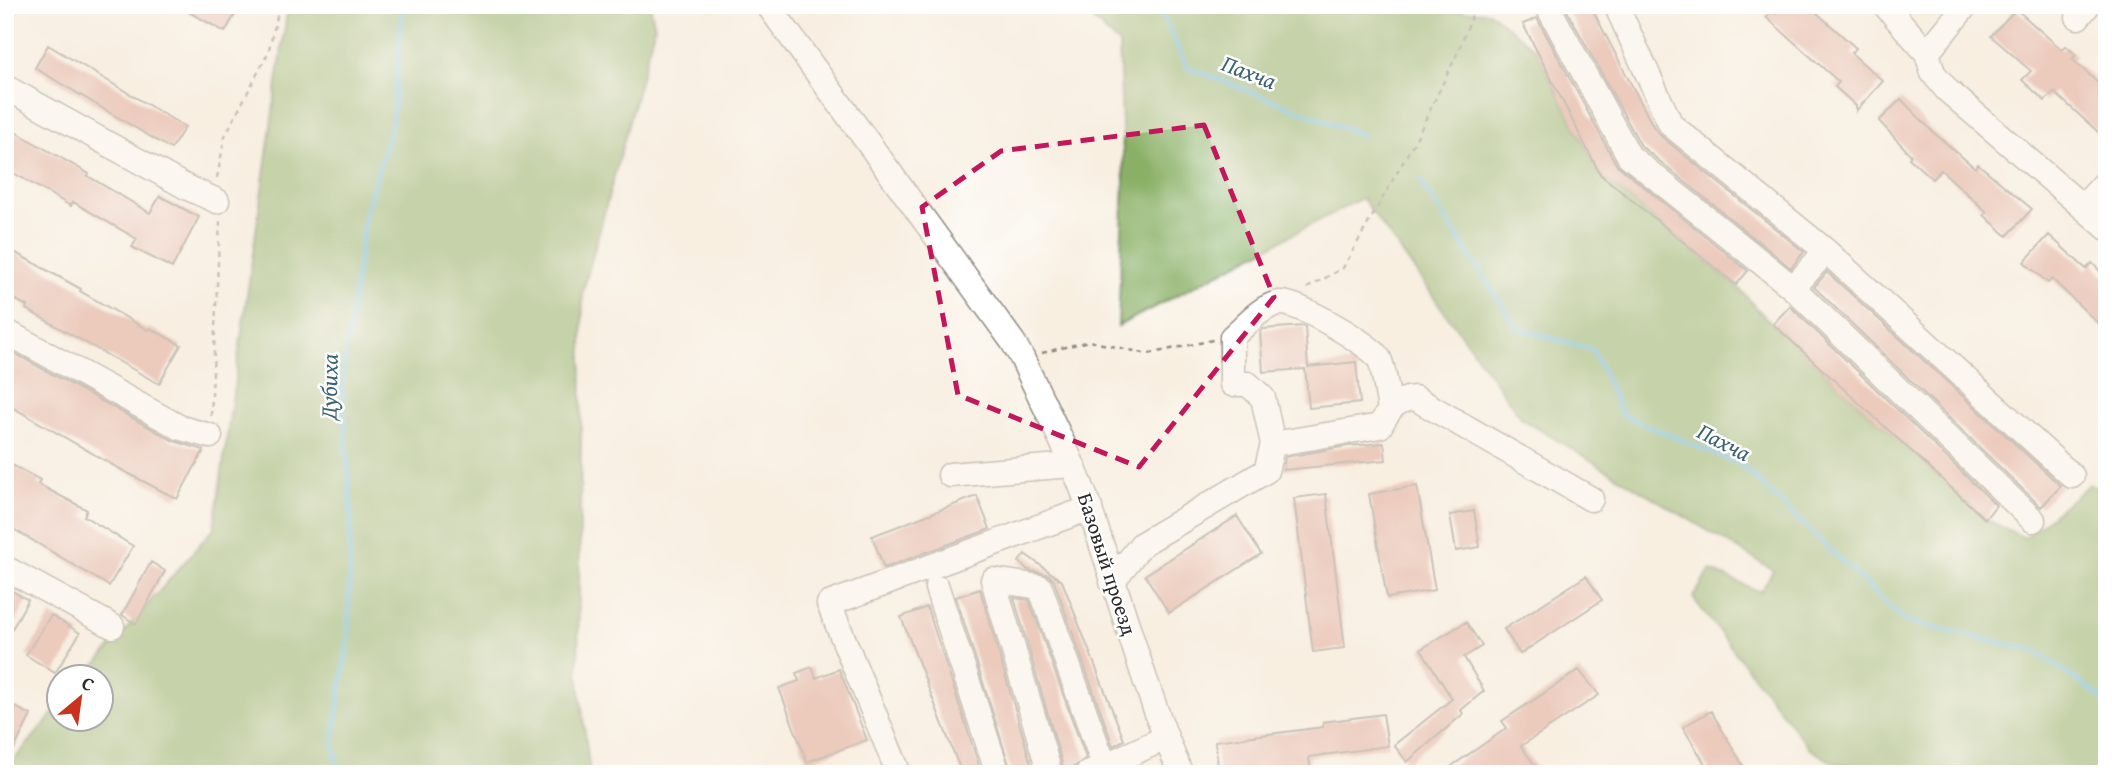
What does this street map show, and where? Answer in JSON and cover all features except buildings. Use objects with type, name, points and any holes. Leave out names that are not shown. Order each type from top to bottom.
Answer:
[{"type":"street","name":"Базовый проезд","points":[[768,5],[1022,358],[1090,508],[1165,738],[1181,774]]},
{"type":"street","points":[[1547,5],[1629,156],[1793,288],[2033,520]]},
{"type":"street","points":[[1616,5],[1671,125],[1826,251],[2072,476]]},
{"type":"street","points":[[1885,5],[1927,53],[1933,73],[1947,90],[2107,228]]},
{"type":"street","points":[[1927,53],[1966,5]]},
{"type":"street","points":[[5,87],[186,187],[217,201]]},
{"type":"street","points":[[2083,207],[2107,181]]},
{"type":"street","points":[[1793,288],[1826,251]]},
{"type":"street","points":[[1112,582],[1142,544],[1266,471],[1273,444],[1263,398],[1248,384],[1233,384],[1232,337],[1263,310],[1280,303],[1301,308],[1354,338],[1379,358],[1390,409]]},
{"type":"street","points":[[5,331],[181,428],[210,436]]},
{"type":"street","points":[[1273,444],[1380,426],[1390,409],[1403,398],[1415,398],[1591,499]]},
{"type":"street","points":[[950,475],[1072,465]]},
{"type":"street","points":[[899,774],[829,604],[1090,508]]},
{"type":"street","points":[[5,568],[112,626]]},
{"type":"street","points":[[1050,774],[993,580],[1040,587],[1095,769],[1165,738]]},
{"type":"street","points":[[936,588],[998,774]]},
{"type":"path","points":[[210,436],[221,225],[217,175],[225,136],[268,53],[280,5]]},
{"type":"path","points":[[1280,303],[1343,268],[1416,139],[1457,54],[1476,5]]},
{"type":"path","points":[[1022,358],[1089,341],[1148,354],[1232,337]]},
{"type":"highlighted area","points":[[1204,125],[1274,297],[1139,467],[958,395],[922,207],[1001,151]]},
{"type":"green space","points":[[288,5],[650,5],[655,26],[583,291],[578,674],[590,774],[5,774],[5,770],[46,722],[46,734],[116,734],[116,664],[96,664],[214,528]]},
{"type":"green space","points":[[1077,5],[1429,5],[1434,10],[1490,12],[1536,50],[1600,174],[1736,285],[1763,315],[1985,519],[2025,538],[2090,484],[2107,494],[2107,774],[1925,774],[1834,763],[1810,749],[1693,598],[1710,570],[1761,592],[1773,570],[1522,419],[1362,198],[1118,326],[1124,182],[1119,44]]},
{"type":"waterway","name":"Дубиха","points":[[338,774],[333,740],[348,642],[351,515],[342,380],[365,214],[392,123],[403,5]]},
{"type":"waterway","name":"Пахча","points":[[1158,5],[1187,67],[1362,135]]},
{"type":"waterway","name":"Пахча","points":[[1420,180],[1517,328],[1593,350],[1622,415],[1741,465],[1905,621],[2036,651],[2107,702]]}]
